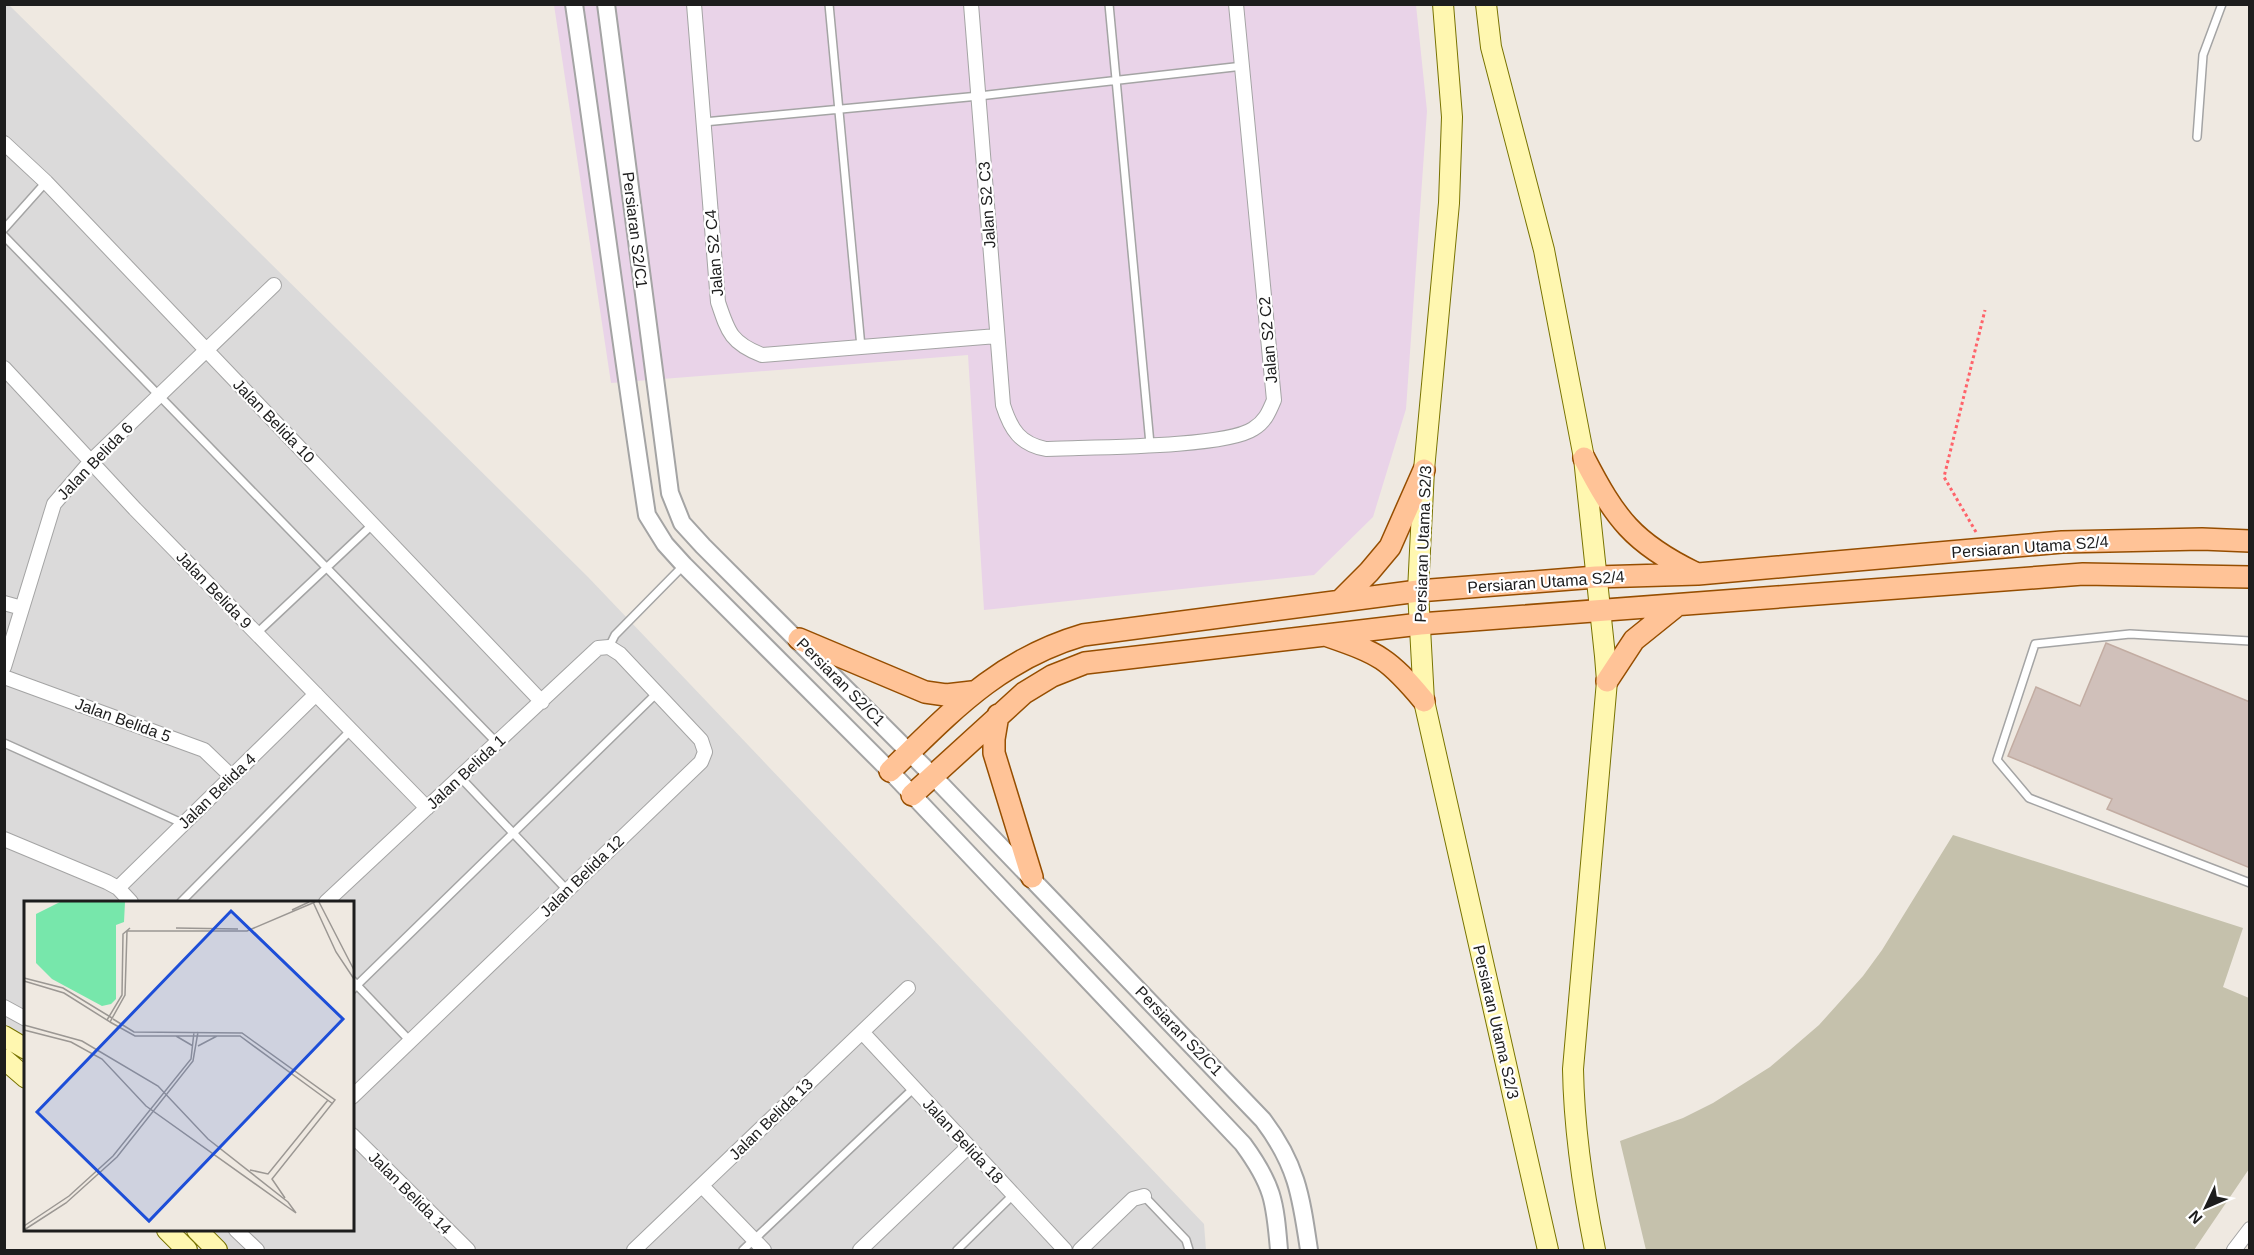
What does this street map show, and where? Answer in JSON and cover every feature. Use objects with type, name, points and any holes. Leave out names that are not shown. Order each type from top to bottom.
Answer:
[{"type":"main road","name":"Persiaran Utama S2/3","points":[[1443,4],[1452,117],[1449,203],[1424,470],[1419,591],[1424,701],[1548,1251]]},
{"type":"main road","points":[[1486,4],[1491,47],[1544,250],[1584,458],[1607,681],[1573,1069],[1574,1119],[1581,1180],[1594,1251]]},
{"type":"main road","points":[[1584,458],[1605,499],[1631,532],[1662,557],[1698,574]]},
{"type":"main road","points":[[1341,600],[1369,572],[1389,546],[1424,470]]},
{"type":"main road","name":"Persiaran Utama S2/4","points":[[890,771],[972,693],[1010,665],[1054,644],[1083,635],[1419,591],[1596,577],[1698,574],[2062,542],[2202,538],[2250,542]]},
{"type":"main road","name":"Persiaran Utama S2/4","points":[[912,795],[1024,693],[1052,676],[1085,663],[1322,633],[1420,624],[1675,607],[2083,574],[2250,577]]},
{"type":"main road","points":[[1607,681],[1634,640],[1675,607]]},
{"type":"main road","points":[[1322,633],[1374,652],[1390,663],[1424,701]]},
{"type":"main road","points":[[799,639],[925,692],[946,695],[972,693]]},
{"type":"main road","points":[[999,715],[994,739],[994,753],[1032,877]]},
{"type":"main road","points":[[4,1036],[24,1048]]},
{"type":"main road","points":[[4,1059],[24,1076]]},
{"type":"main road","points":[[168,1231],[187,1251]]},
{"type":"main road","points":[[198,1231],[217,1251]]},
{"type":"street","name":"Persiaran S2/C1","points":[[574,4],[615,304],[647,515],[665,544],[684,565],[890,771],[1243,1144],[1261,1168],[1274,1198],[1280,1251]]},
{"type":"street","name":"Persiaran S2/C1","points":[[606,4],[670,493],[682,523],[910,752],[1231,1084],[1277,1139],[1296,1177],[1309,1251]]},
{"type":"street","name":"Jalan S2 C4","points":[[694,4],[718,302],[728,332],[743,348],[762,355],[997,336]]},
{"type":"street","name":"Jalan S2 C3","points":[[970,4],[1003,405]]},
{"type":"street","name":"Jalan S2 C2","points":[[1003,405],[1015,434],[1029,446],[1046,449],[1218,440],[1252,430],[1267,417],[1274,400],[1236,4]]},
{"type":"street","name":"Jalan Belida 10","points":[[4,143],[46,182],[542,702]]},
{"type":"street","name":"Jalan Belida 6","points":[[4,667],[54,504],[91,461],[274,285]]},
{"type":"street","name":"Jalan Belida 9","points":[[6,374],[428,807]]},
{"type":"street","points":[[684,565],[703,546]]},
{"type":"street","points":[[4,603],[22,608]]},
{"type":"street","name":"Jalan Belida 1","points":[[328,901],[598,648],[609,647]]},
{"type":"street","name":"Jalan Belida 12","points":[[354,1095],[701,762],[705,752],[700,740],[620,654],[609,647]]},
{"type":"street","name":"Jalan Belida 5","points":[[4,676],[204,750],[232,777]]},
{"type":"street","name":"Jalan Belida 4","points":[[118,888],[316,694]]},
{"type":"street","points":[[4,839],[80,869],[118,888],[129,901]]},
{"type":"street","name":"Jalan Belida 13","points":[[634,1251],[908,988]]},
{"type":"street","points":[[4,1007],[24,1018]]},
{"type":"street","name":"Jalan Belida 18","points":[[862,1032],[1065,1251]]},
{"type":"street","name":"Jalan Belida 14","points":[[354,1137],[468,1251]]},
{"type":"street","points":[[860,1251],[968,1147]]},
{"type":"street","points":[[702,1186],[765,1251]]},
{"type":"street","points":[[1080,1251],[1133,1199],[1144,1196]]},
{"type":"street","points":[[2234,1251],[2250,1229]]},
{"type":"street","points":[[237,1231],[257,1251]]},
{"type":"lane","points":[[829,4],[861,347]]},
{"type":"lane","points":[[1109,4],[1150,444]]},
{"type":"lane","points":[[2197,137],[2204,55],[2222,4]]},
{"type":"lane","points":[[704,122],[979,96],[1243,66]]},
{"type":"lane","points":[[4,229],[46,182]]},
{"type":"lane","points":[[4,236],[497,743]]},
{"type":"lane","points":[[257,633],[373,524]]},
{"type":"lane","points":[[609,647],[615,635],[684,565]]},
{"type":"lane","points":[[2250,641],[2130,634],[2035,644],[1997,760],[2029,798],[2250,883]]},
{"type":"lane","points":[[410,1041],[354,985],[657,693]]},
{"type":"lane","points":[[182,901],[351,730]]},
{"type":"lane","points":[[4,743],[183,824]]},
{"type":"lane","points":[[460,777],[567,890]]},
{"type":"lane","points":[[743,1251],[914,1088]]},
{"type":"lane","points":[[957,1251],[1013,1195]]},
{"type":"lane","points":[[1144,1196],[1186,1240],[1189,1251]]},
{"type":"path","points":[[1985,310],[1944,477],[1985,549]]},
{"type":"shaded area","points":[[4,5],[9,5],[588,577],[1204,1224],[1206,1250],[223,1250],[204,1231],[354,1231],[354,901],[24,901],[24,1043],[5,1030]]},
{"type":"shaded area","points":[[554,5],[1416,5],[1427,111],[1406,409],[1373,517],[1314,575],[984,610],[968,355],[611,383]]},
{"type":"shaded area","points":[[1953,835],[2243,928],[2223,987],[2249,998],[2249,1169],[2194,1250],[1646,1250],[1620,1141],[1683,1118],[1713,1103],[1770,1067],[1819,1025],[1863,976],[1882,950]]},
{"type":"building","points":[[2106,643],[2250,702],[2250,868],[2107,809],[2112,799],[2008,756],[2036,687],[2080,706]]}]
